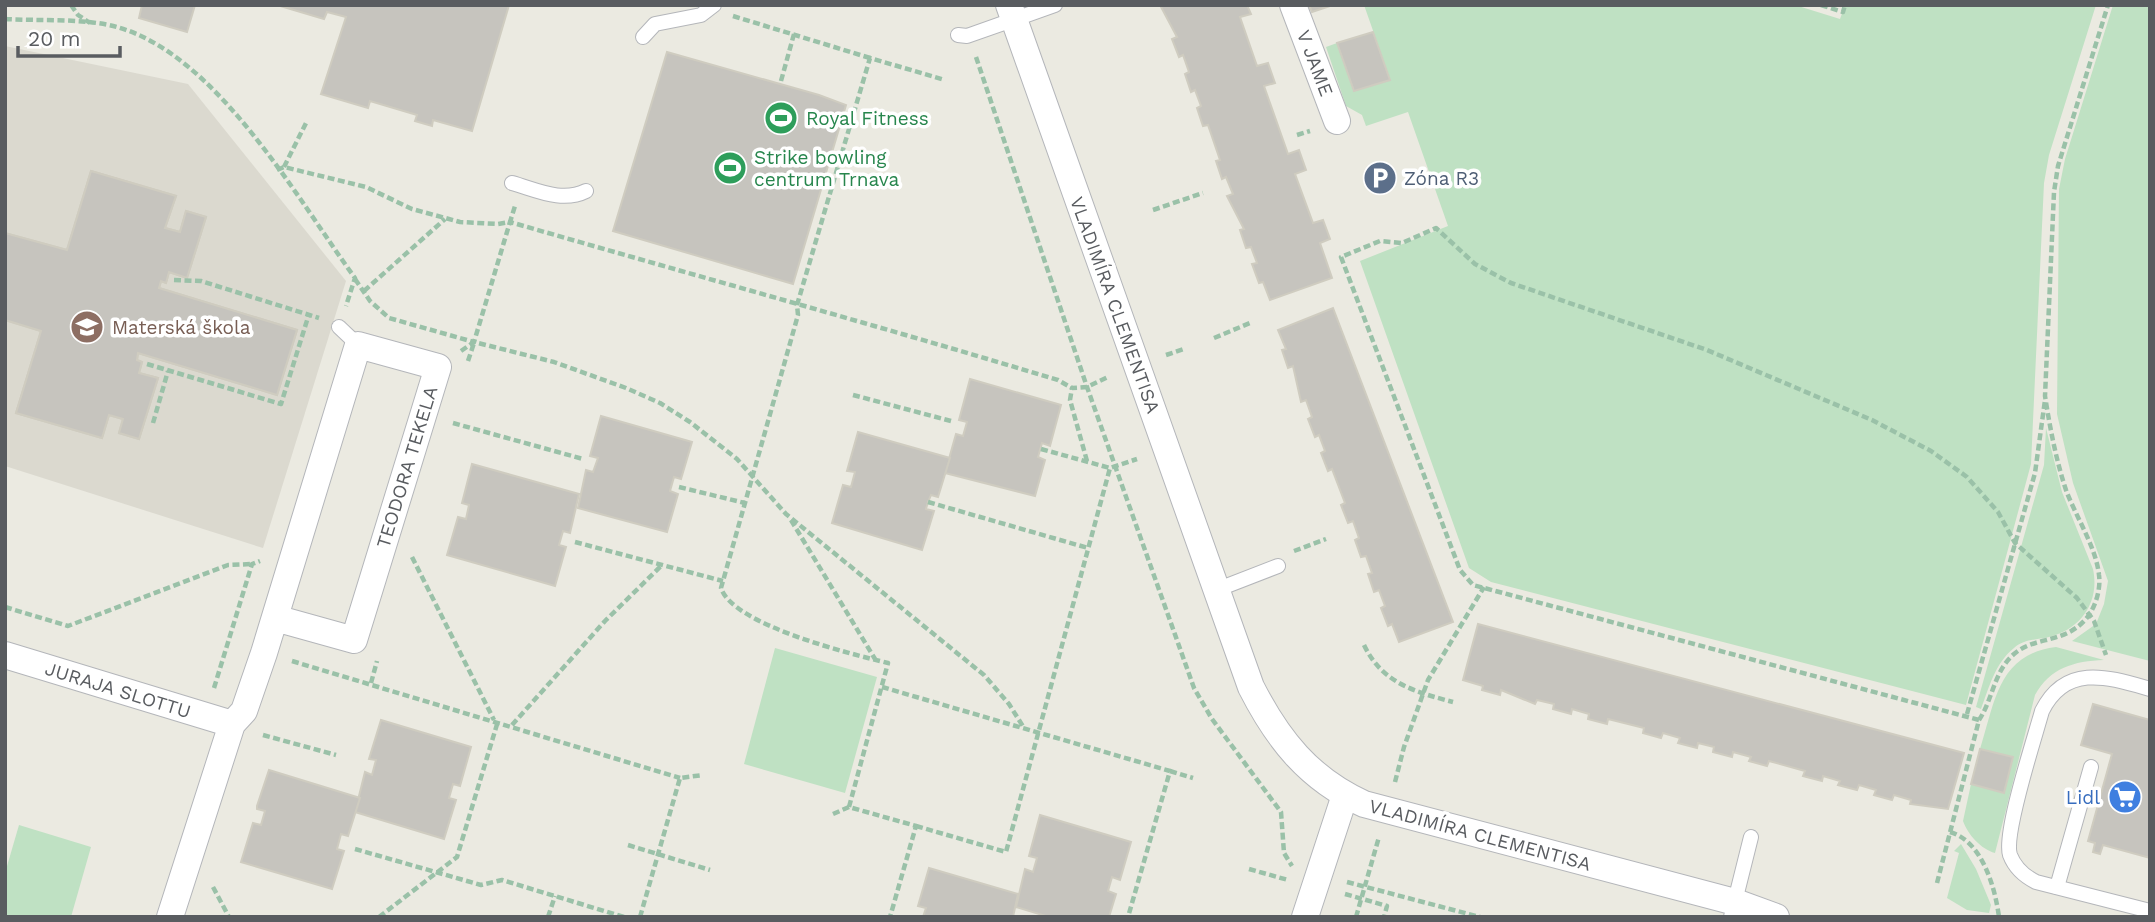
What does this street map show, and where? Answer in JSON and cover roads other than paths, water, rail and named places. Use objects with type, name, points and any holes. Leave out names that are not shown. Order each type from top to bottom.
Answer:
[{"type":"street","name":"V JAME","points":[[1293,5],[1337,121]]},
{"type":"street","name":"VLADIMÍRA CLEMENTISA","points":[[1011,13],[1251,687],[1267,719],[1300,762],[1345,795],[1386,811],[1733,909],[1776,917]]},
{"type":"street","name":"TEODORA TEKELA","points":[[275,618],[354,640],[438,367],[358,345]]},
{"type":"street","points":[[170,917],[243,729],[244,711],[358,345]]},
{"type":"street","name":"JURAJA SLOTTU","points":[[7,662],[243,729]]},
{"type":"street","points":[[1305,917],[1345,795]]},
{"type":"lane","points":[[958,35],[967,36],[1011,13],[1055,5]]},
{"type":"lane","points":[[643,37],[655,24],[701,15],[714,6]]},
{"type":"lane","points":[[512,183],[558,196],[573,197],[586,191]]},
{"type":"lane","points":[[339,327],[358,345]]},
{"type":"lane","points":[[1216,590],[1278,566]]},
{"type":"lane","points":[[2143,912],[2024,876],[2010,854],[2008,841],[2042,710],[2050,695],[2061,685],[2074,679],[2106,677],[2150,689]]},
{"type":"lane","points":[[2057,887],[2091,767]]},
{"type":"lane","points":[[1733,909],[1751,837]]},
{"type":"place","name":"Royal Fitness","points":[[781,118]]},
{"type":"place","name":"Strike bowling centrum Trnava","points":[[730,168]]},
{"type":"place","name":"Zóna R3","points":[[1380,178]]},
{"type":"place","name":"Materská škola","points":[[87,327]]},
{"type":"place","name":"Lidl","points":[[2125,797]]}]
